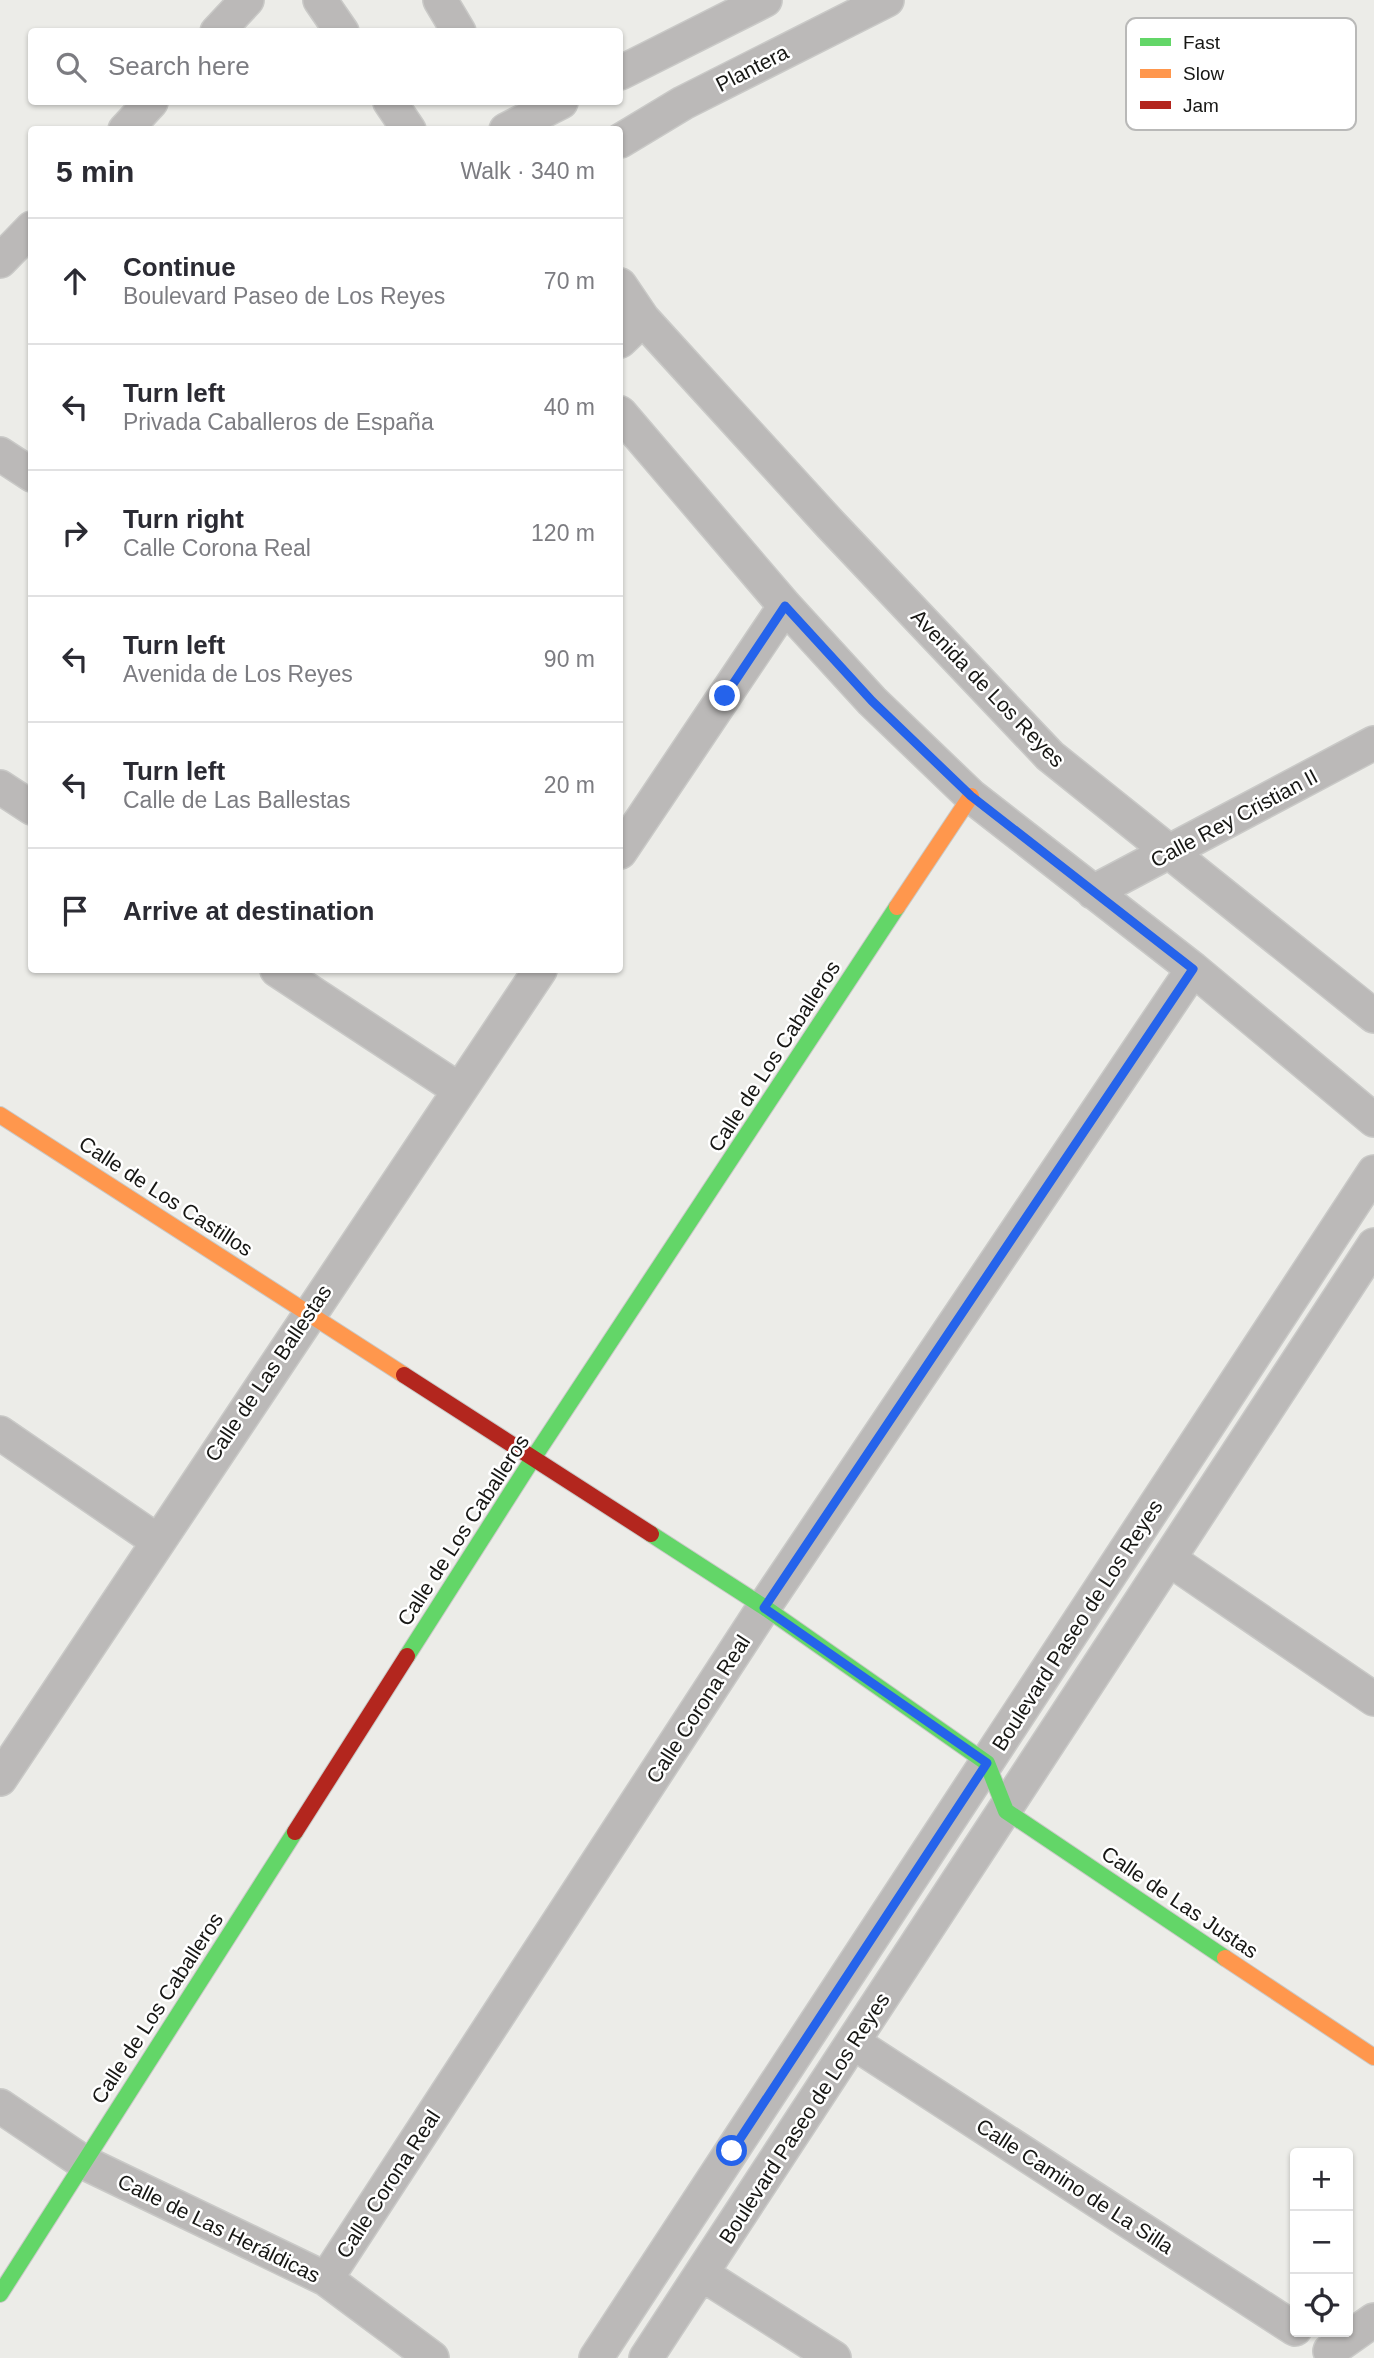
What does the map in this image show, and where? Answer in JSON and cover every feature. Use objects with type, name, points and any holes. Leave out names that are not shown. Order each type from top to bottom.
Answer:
[{"type":"street","points":[[221,28],[247,0]]},
{"type":"street","points":[[320,0],[339,28]]},
{"type":"street","points":[[440,0],[457,28]]},
{"type":"street","points":[[623,71],[765,0]]},
{"type":"street","name":"Plantera","points":[[623,139],[848,9],[887,0]]},
{"type":"street","points":[[129,126],[148,105]]},
{"type":"street","points":[[392,105],[406,126]]},
{"type":"street","points":[[510,121],[553,105]]},
{"type":"street","points":[[0,261],[28,232]]},
{"type":"street","name":"Avenida de Los Reyes","points":[[623,297],[631,330],[831,525],[1051,756],[1374,1016]]},
{"type":"street","points":[[623,417],[785,606],[872,701],[971,796],[1193,969],[1374,1120]]},
{"type":"street","points":[[0,454],[28,472]]},
{"type":"street","points":[[623,848],[785,606]]},
{"type":"street","name":"Calle Rey Cristian II","points":[[1093,892],[1374,743]]},
{"type":"street","points":[[0,787],[28,805]]},
{"type":"street","name":"Calle de Los Caballeros","points":[[0,2294],[533,1460],[971,796]]},
{"type":"street","name":"Calle Corona Real","points":[[326,2279],[764,1608],[1193,969]]},
{"type":"street","points":[[281,973],[458,1089]]},
{"type":"street","name":"Calle de Las Ballestas","points":[[1,1774],[538,973]]},
{"type":"street","name":"Calle de Los Castillos","points":[[0,1115],[764,1608],[987,1763]]},
{"type":"street","name":"Boulevard Paseo de Los Reyes","points":[[596,2358],[1374,1172]]},
{"type":"street","name":"Boulevard Paseo de Los Reyes","points":[[646,2358],[1374,1245]]},
{"type":"street","points":[[0,1433],[156,1540]]},
{"type":"street","points":[[1169,1559],[1374,1699]]},
{"type":"street","points":[[987,1763],[1006,1811]]},
{"type":"street","name":"Calle de Las Justas","points":[[1006,1811],[1374,2057]]},
{"type":"street","name":"Calle Camino de La Silla","points":[[854,2043],[1290,2326]]},
{"type":"street","name":"Calle de Las Heráldicas","points":[[0,2106],[83,2162],[326,2279],[432,2358]]},
{"type":"street","points":[[702,2274],[834,2358]]},
{"type":"street","points":[[1308,2337],[1335,2354],[1374,2320]]},
{"type":"traffic: fast","points":[[407,1656],[532,1460],[897,907]]},
{"type":"traffic: fast","points":[[651,1534],[764,1607],[987,1763],[1006,1811],[1225,1958]]},
{"type":"traffic: fast","points":[[0,2294],[295,1832]]},
{"type":"traffic: slow","points":[[897,907],[971,796]]},
{"type":"traffic: slow","points":[[0,1115],[404,1375]]},
{"type":"traffic: slow","points":[[1225,1958],[1374,2057]]},
{"type":"traffic: jam","points":[[404,1375],[651,1534]]},
{"type":"traffic: jam","points":[[295,1832],[407,1656]]},
{"type":"route","points":[[725,696],[785,606],[872,701],[971,796],[1193,969],[764,1608],[987,1763],[732,2151]]}]
